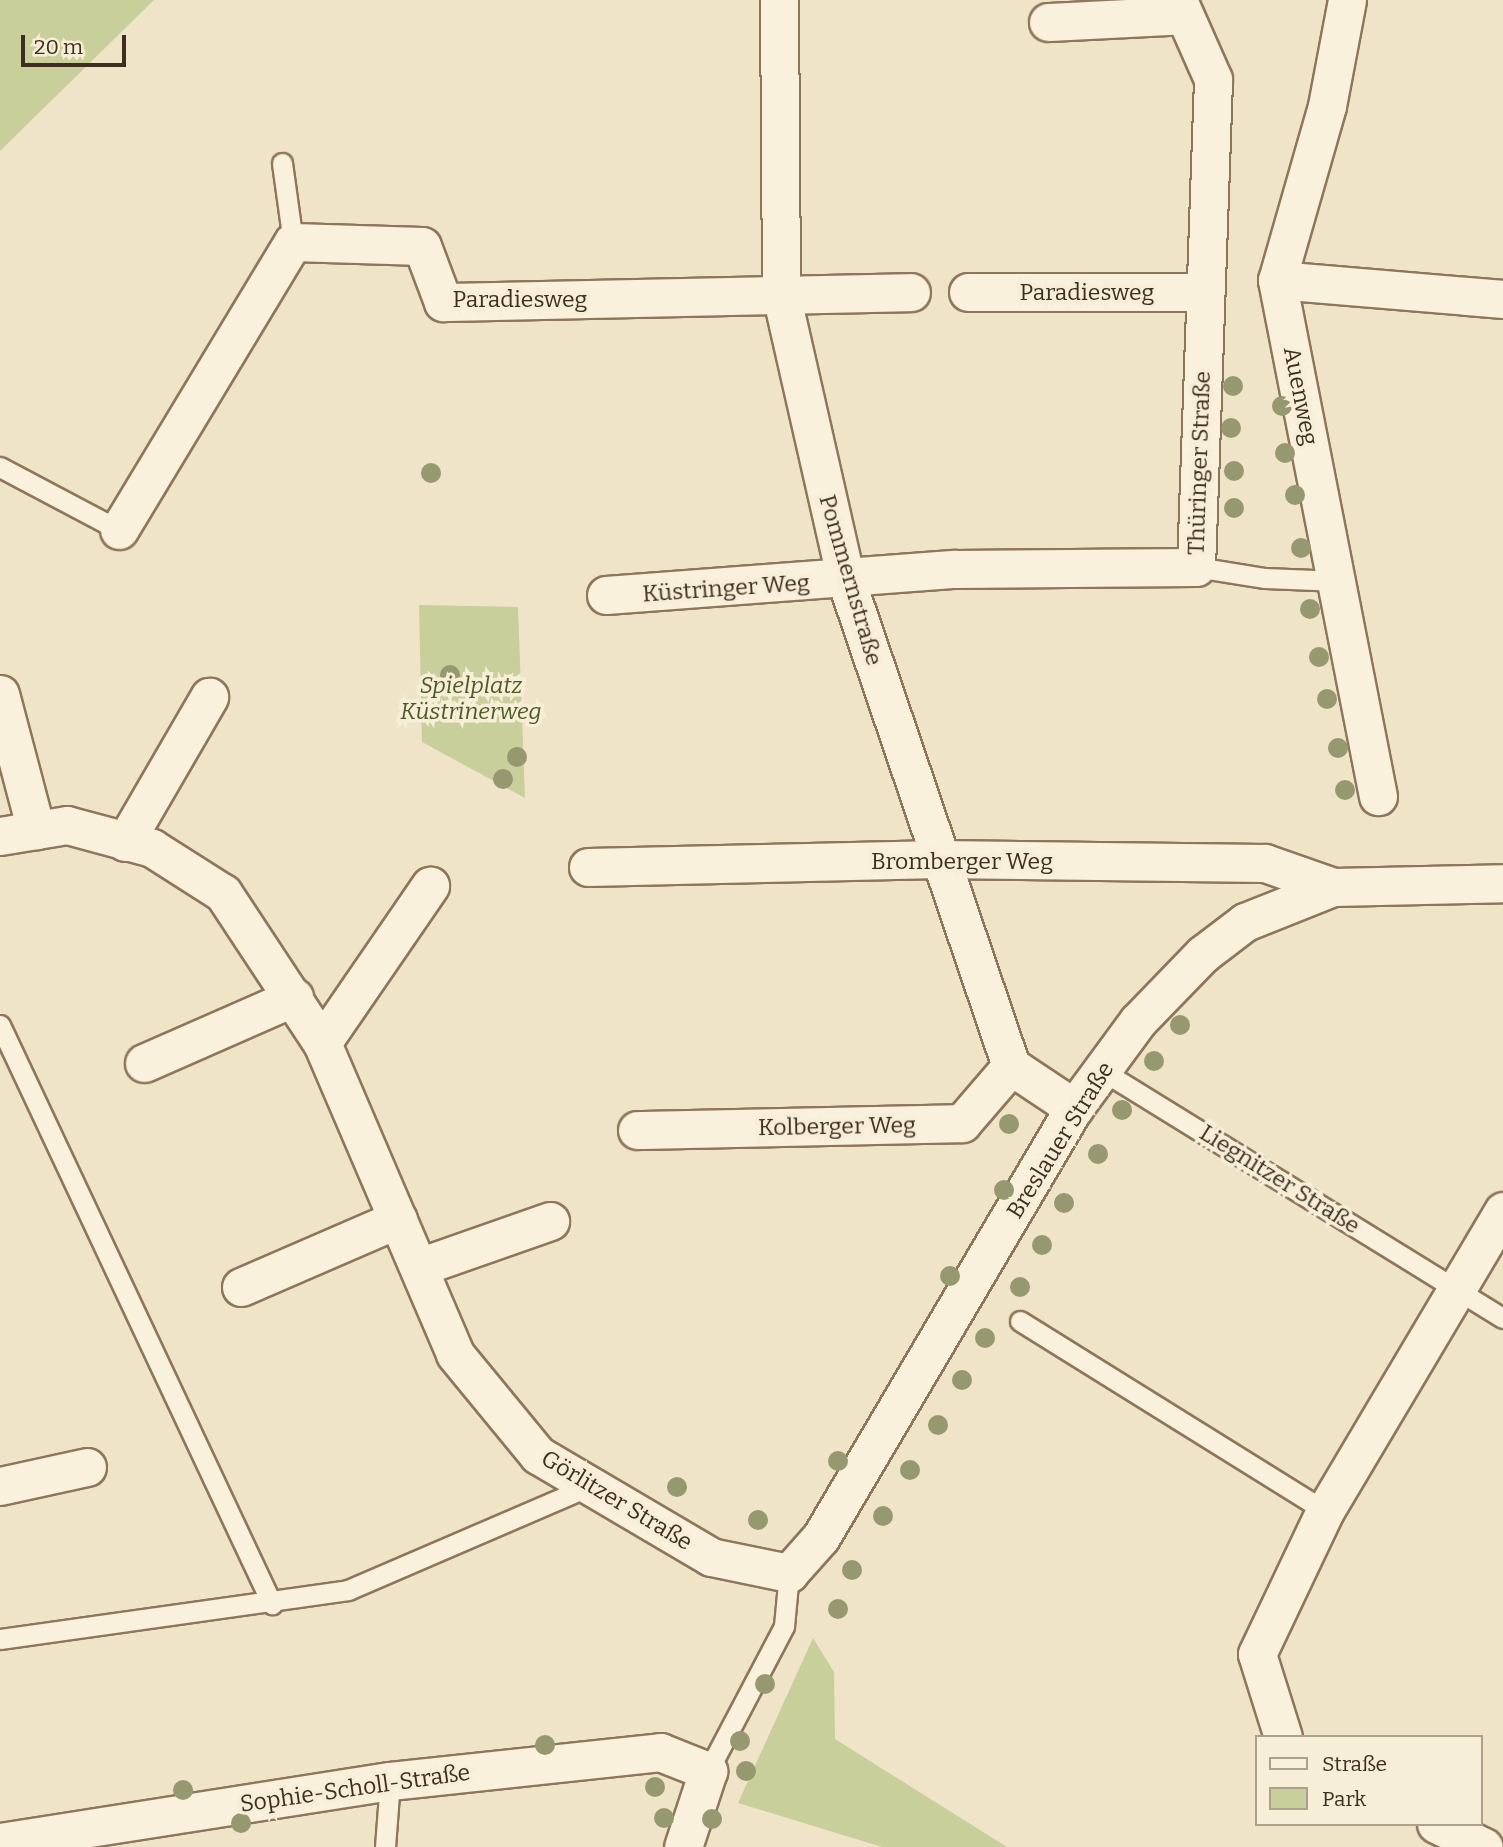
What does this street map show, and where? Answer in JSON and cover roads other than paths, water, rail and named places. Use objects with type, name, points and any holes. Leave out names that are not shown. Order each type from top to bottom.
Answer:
[{"type":"street","name":"Pommernstraße","points":[[779,0],[781,294],[846,580],[1011,1066]]},
{"type":"street","name":"Auenweg","points":[[1347,0],[1327,107],[1277,280],[1339,581],[1378,796]]},
{"type":"street","name":"Thüringer Straße","points":[[846,580],[955,569],[1196,566],[1213,79],[1181,7],[1048,22]]},
{"type":"street","name":"Paradiesweg","points":[[293,242],[422,246],[443,302],[911,292]]},
{"type":"street","points":[[119,530],[293,242]]},
{"type":"street","points":[[1277,280],[1503,299]]},
{"type":"street","name":"Paradiesweg","points":[[968,292],[1205,292]]},
{"type":"street","name":"Küstringer Weg","points":[[606,595],[846,580]]},
{"type":"street","points":[[0,694],[36,830]]},
{"type":"street","points":[[125,842],[209,697]]},
{"type":"street","name":"Görlitzer Straße","points":[[0,835],[67,825],[152,848],[223,893],[322,1043],[455,1354],[538,1455],[711,1557],[789,1573]]},
{"type":"street","name":"Bromberger Weg","points":[[588,867],[939,859],[1265,863],[1333,887]]},
{"type":"street","name":"Breslauer Straße","points":[[789,1573],[821,1536],[1074,1108],[1138,1021],[1203,954],[1245,922],[1333,887],[1503,883]]},
{"type":"street","points":[[322,1043],[430,886]]},
{"type":"street","points":[[144,1063],[294,997]]},
{"type":"street","points":[[1011,1066],[1074,1108]]},
{"type":"street","name":"Kolberger Weg","points":[[637,1130],[962,1123],[1011,1066]]},
{"type":"street","points":[[1282,1735],[1257,1654],[1325,1511],[1503,1211]]},
{"type":"street","points":[[242,1287],[398,1219]]},
{"type":"street","points":[[419,1267],[550,1221]]},
{"type":"street","points":[[0,1486],[87,1467]]},
{"type":"street","name":"Sophie-Scholl-Straße","points":[[0,1842],[390,1781],[660,1752],[708,1772]]},
{"type":"street","points":[[683,1847],[708,1772]]},
{"type":"street","points":[[1440,1826],[1484,1847]]},
{"type":"lane","points":[[282,163],[293,242]]},
{"type":"lane","points":[[0,467],[119,530]]},
{"type":"lane","points":[[1196,566],[1265,578],[1339,581]]},
{"type":"lane","points":[[0,1025],[272,1604]]},
{"type":"lane","name":"Liegnitzer Straße","points":[[1101,1070],[1503,1318]]},
{"type":"lane","points":[[1020,1321],[1325,1511]]},
{"type":"lane","points":[[0,1639],[272,1604],[348,1590],[589,1486]]},
{"type":"lane","points":[[708,1772],[784,1626],[789,1573]]},
{"type":"lane","points":[[385,1847],[390,1781]]},
{"type":"park label","name":"Spielplatz Küstrinerweg","points":[[471,698]]}]
